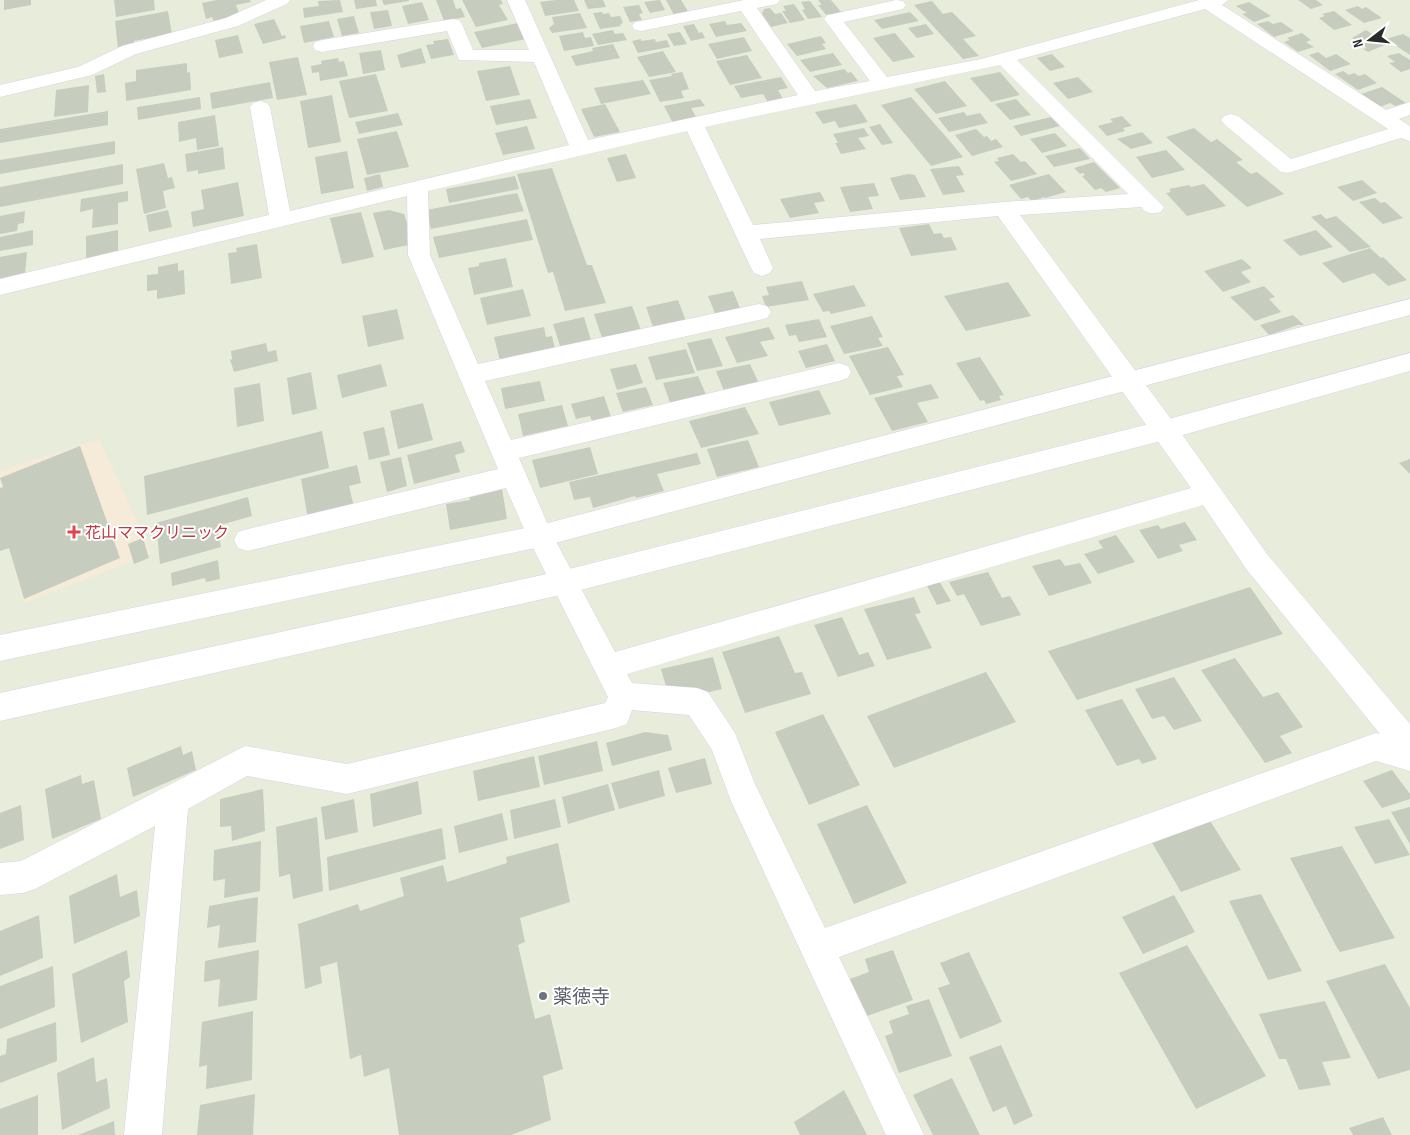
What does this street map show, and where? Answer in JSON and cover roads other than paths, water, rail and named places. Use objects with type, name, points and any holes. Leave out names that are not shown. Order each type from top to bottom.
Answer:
[{"type":"street","points":[[0,91],[85,71],[129,50],[232,22],[281,0]]},
{"type":"street","points":[[516,0],[581,148]]},
{"type":"street","points":[[641,26],[698,7],[746,5],[770,0]]},
{"type":"street","points":[[0,287],[581,148],[1004,58],[1214,2],[1382,118],[1407,133]]},
{"type":"street","points":[[746,5],[810,98]]},
{"type":"street","points":[[882,84],[833,19],[897,5]]},
{"type":"street","points":[[322,46],[453,24],[466,56],[540,56]]},
{"type":"street","points":[[746,233],[1004,208],[1152,206],[1004,58]]},
{"type":"street","points":[[260,107],[281,220]]},
{"type":"street","points":[[1382,118],[1410,108]]},
{"type":"street","points":[[1231,120],[1288,167],[1407,133]]},
{"type":"street","points":[[693,123],[762,268]]},
{"type":"street","points":[[0,879],[23,877],[173,800],[244,761],[346,779],[616,714],[616,682],[540,536],[419,255],[417,187]]},
{"type":"street","points":[[1004,208],[1130,381],[1257,562],[1410,747]]},
{"type":"street","points":[[0,648],[540,536],[1410,307]]},
{"type":"street","points":[[470,375],[759,312]]},
{"type":"street","points":[[0,707],[565,582],[1165,430],[1410,362]]},
{"type":"street","points":[[248,540],[508,464],[840,372]]},
{"type":"street","points":[[616,682],[1209,494]]},
{"type":"street","points":[[616,682],[697,702],[724,743],[742,790],[905,1135]]},
{"type":"street","points":[[818,948],[1376,748],[1410,757]]},
{"type":"street","points":[[143,1135],[173,800]]},
{"type":"place","name":"花山ママクリニック","points":[[74,532]]},
{"type":"place","name":"薬徳寺","points":[[543,996]]}]
